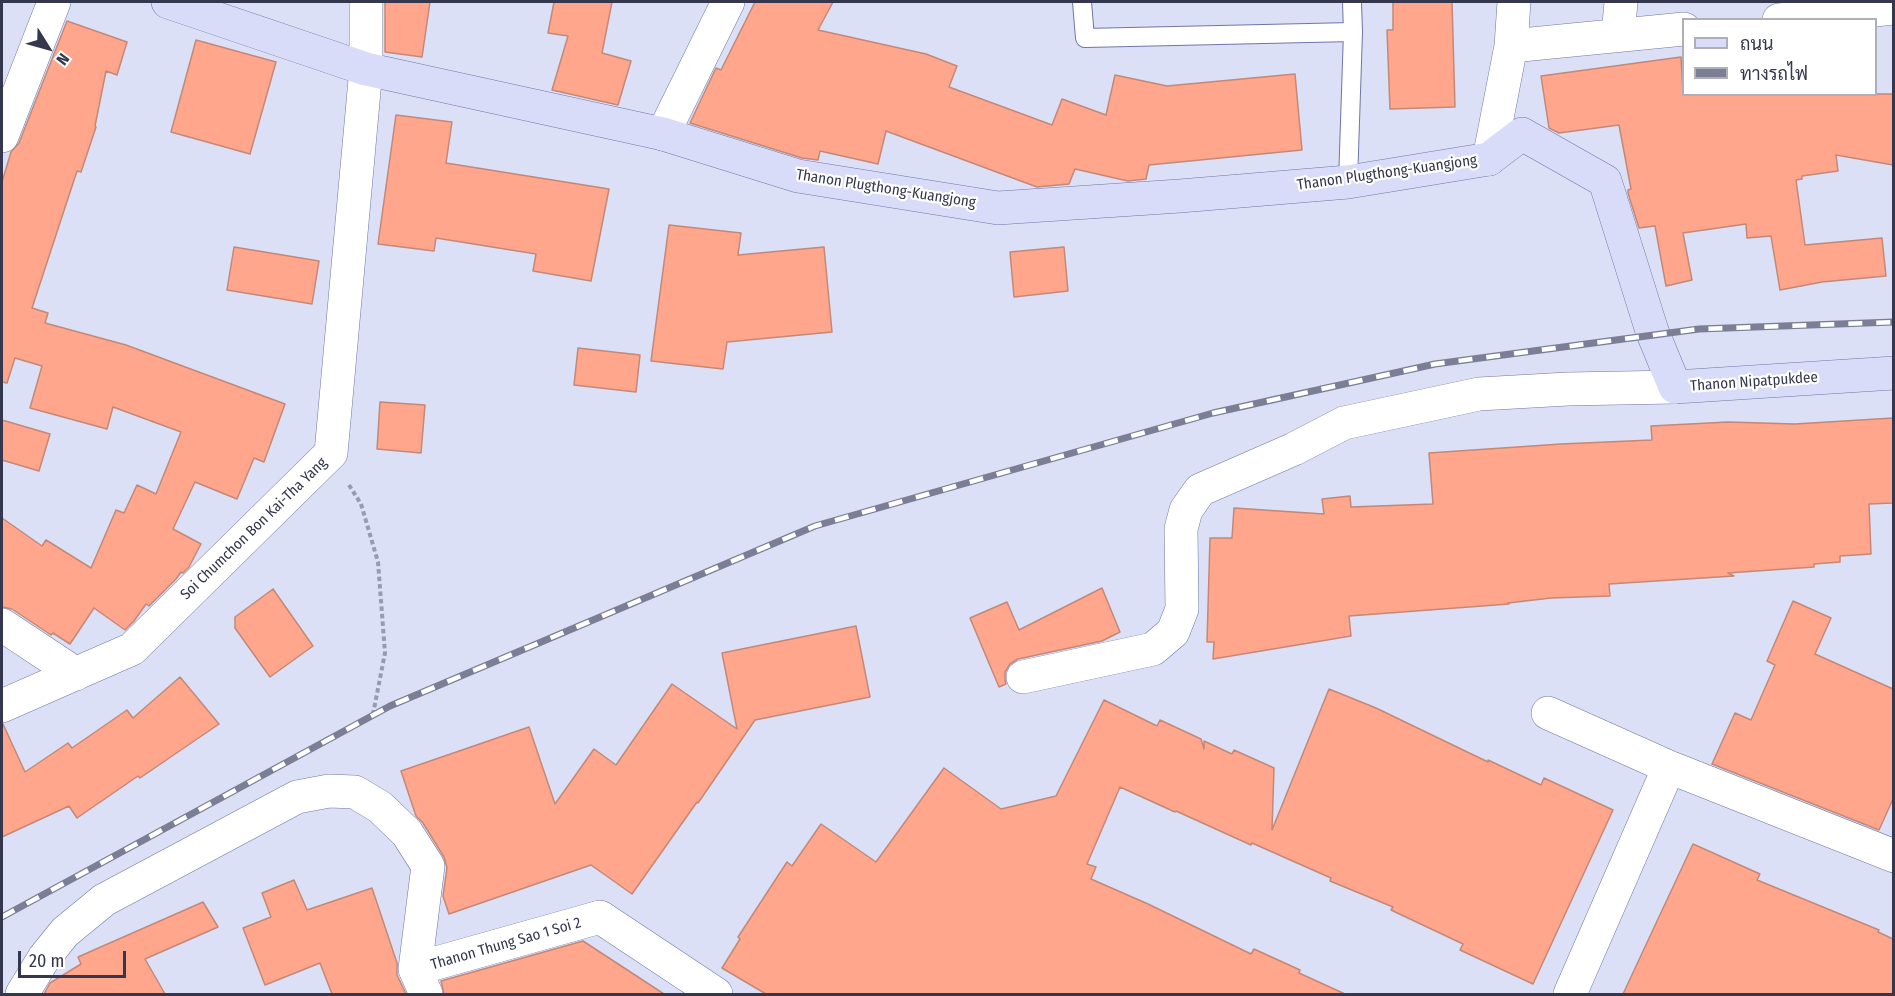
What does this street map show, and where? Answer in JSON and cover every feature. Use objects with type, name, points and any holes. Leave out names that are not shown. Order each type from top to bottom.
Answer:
[{"type":"street","points":[[2,136],[54,2]]},
{"type":"street","name":"Thanon Plugthong-Kuangjong","points":[[168,2],[366,69],[663,134],[798,176],[998,208],[1348,182],[1489,159],[1522,134],[1605,181]]},
{"type":"street","name":"Soi Chumchon Bon Kai-Tha Yang","points":[[2,706],[132,649],[331,453],[366,69],[366,2]]},
{"type":"street","points":[[663,134],[728,2]]},
{"type":"street","points":[[1489,159],[1511,46],[1514,2]]},
{"type":"street","points":[[1618,35],[1621,2]]},
{"type":"street","points":[[1798,18],[1893,8]]},
{"type":"street","points":[[1511,46],[1682,29]]},
{"type":"street","name":"Thanon Nipatpukdee","points":[[1605,181],[1652,331],[1675,387],[1893,373]]},
{"type":"street","points":[[1023,677],[1153,649],[1173,632],[1182,609],[1181,530],[1186,510],[1200,490],[1293,449],[1344,423],[1479,394],[1675,387]]},
{"type":"street","points":[[2,625],[76,674]]},
{"type":"street","points":[[1548,713],[1669,767],[1893,856]]},
{"type":"street","points":[[1570,994],[1669,767]]},
{"type":"street","points":[[22,994],[44,958],[65,932],[104,900],[297,796],[329,791],[356,792],[380,807],[407,833],[429,866],[421,982]]},
{"type":"street","name":"Thanon Thung Sao 1 Soi 2","points":[[421,982],[600,917],[717,994]]},
{"type":"lane","points":[[1082,2],[1085,38],[1353,32]]},
{"type":"lane","points":[[1348,182],[1352,2]]},
{"type":"path","points":[[331,453],[360,504],[378,562],[385,653],[373,714]]},
{"type":"building","points":[[385,2],[430,2],[422,57],[385,52]]},
{"type":"building","points":[[554,2],[612,2],[602,53],[631,61],[618,105],[552,90],[568,36],[548,33]]},
{"type":"building","points":[[755,2],[833,2],[818,30],[926,54],[957,66],[949,87],[1052,125],[1062,99],[1106,115],[1115,75],[1167,86],[1295,74],[1302,150],[1149,165],[1146,179],[1128,181],[1075,169],[1069,184],[1037,187],[886,131],[878,164],[820,151],[818,160],[802,158],[690,123],[716,68],[721,70]]},
{"type":"building","points":[[1393,2],[1452,2],[1455,107],[1390,109],[1387,30],[1393,30]]},
{"type":"building","points":[[67,21],[127,42],[117,75],[106,71],[96,127],[81,172],[77,171],[32,308],[48,313],[45,323],[126,345],[285,404],[264,462],[254,458],[237,499],[195,482],[173,529],[201,544],[189,567],[183,573],[181,572],[149,606],[146,604],[125,630],[94,608],[70,644],[53,633],[51,635],[12,609],[2,607],[2,518],[42,546],[46,540],[91,568],[116,510],[124,513],[137,485],[156,494],[181,432],[113,407],[107,429],[30,408],[42,366],[15,358],[7,383],[2,382],[2,182],[11,152],[19,143]]},
{"type":"building","points":[[196,40],[276,62],[250,154],[171,132]]},
{"type":"building","points":[[1681,57],[1682,96],[1877,96],[1877,94],[1893,94],[1893,165],[1836,155],[1838,171],[1802,176],[1802,179],[1796,180],[1805,245],[1882,238],[1886,276],[1822,282],[1780,290],[1771,236],[1747,238],[1746,224],[1683,233],[1692,280],[1666,286],[1655,226],[1639,228],[1628,193],[1631,189],[1619,125],[1559,133],[1549,128],[1541,76]]},
{"type":"building","points":[[396,115],[452,122],[446,163],[609,189],[591,281],[533,271],[536,254],[436,238],[434,251],[378,244]]},
{"type":"building","points":[[669,225],[741,233],[738,255],[824,247],[832,332],[727,342],[723,369],[651,361]]},
{"type":"building","points":[[234,247],[319,261],[312,304],[227,290]]},
{"type":"building","points":[[1064,247],[1068,291],[1014,297],[1010,252]]},
{"type":"building","points":[[578,348],[640,355],[636,392],[574,385]]},
{"type":"building","points":[[380,402],[425,405],[421,453],[377,449]]},
{"type":"building","points":[[1893,418],[1893,503],[1869,504],[1871,554],[1840,556],[1840,562],[1814,564],[1814,567],[1728,573],[1734,576],[1609,584],[1610,596],[1551,598],[1509,604],[1349,616],[1351,636],[1213,659],[1214,642],[1207,642],[1210,538],[1232,538],[1234,508],[1324,514],[1322,499],[1350,496],[1351,507],[1433,504],[1429,453],[1652,440],[1651,426],[1728,422],[1795,424]]},
{"type":"building","points":[[2,420],[50,434],[39,471],[2,460]]},
{"type":"building","points":[[1102,588],[1120,632],[1102,641],[1018,659],[1010,664],[1005,672],[1006,684],[999,687],[970,618],[1007,602],[1019,630]]},
{"type":"building","points":[[273,589],[313,646],[270,677],[235,628],[235,617]]},
{"type":"building","points":[[1793,601],[1831,618],[1815,654],[1893,689],[1893,799],[1879,830],[1712,764],[1735,713],[1751,720],[1775,665],[1767,661]]},
{"type":"building","points":[[856,626],[870,697],[755,720],[632,894],[591,865],[449,914],[443,896],[447,868],[444,857],[423,823],[416,816],[401,771],[529,727],[555,804],[594,749],[616,765],[672,684],[737,729],[722,653]]},
{"type":"building","points":[[180,677],[219,724],[77,818],[69,806],[2,837],[2,724],[25,772],[68,743],[72,748],[127,710],[133,718]]},
{"type":"building","points":[[1329,689],[1376,708],[1541,785],[1544,778],[1613,810],[1533,984],[1460,950],[1463,944],[1391,910],[1393,907],[1330,881],[1331,878],[1252,843],[1251,845],[1120,787],[1087,864],[1096,867],[1091,879],[1251,954],[1254,949],[1345,994],[766,994],[722,968],[740,939],[738,937],[787,862],[792,866],[821,824],[876,862],[944,768],[1001,809],[1056,796],[1104,700],[1157,726],[1160,720],[1201,739],[1204,749],[1204,741],[1232,754],[1234,750],[1274,768],[1272,830]]},
{"type":"building","points":[[1693,844],[1760,874],[1757,880],[1879,930],[1878,932],[1893,939],[1893,994],[1623,994]]},
{"type":"building","points":[[294,880],[307,910],[372,888],[397,963],[397,975],[406,994],[332,994],[320,963],[265,985],[243,928],[271,917],[262,893]]},
{"type":"building","points":[[203,902],[218,927],[145,959],[165,994],[44,994],[50,983],[81,964],[78,957]]},
{"type":"building","points":[[583,941],[664,994],[444,994],[441,981]]},
{"type":"railway","points":[[2,917],[390,706],[815,526],[1213,413],[1435,364],[1699,329],[1894,322]]}]
